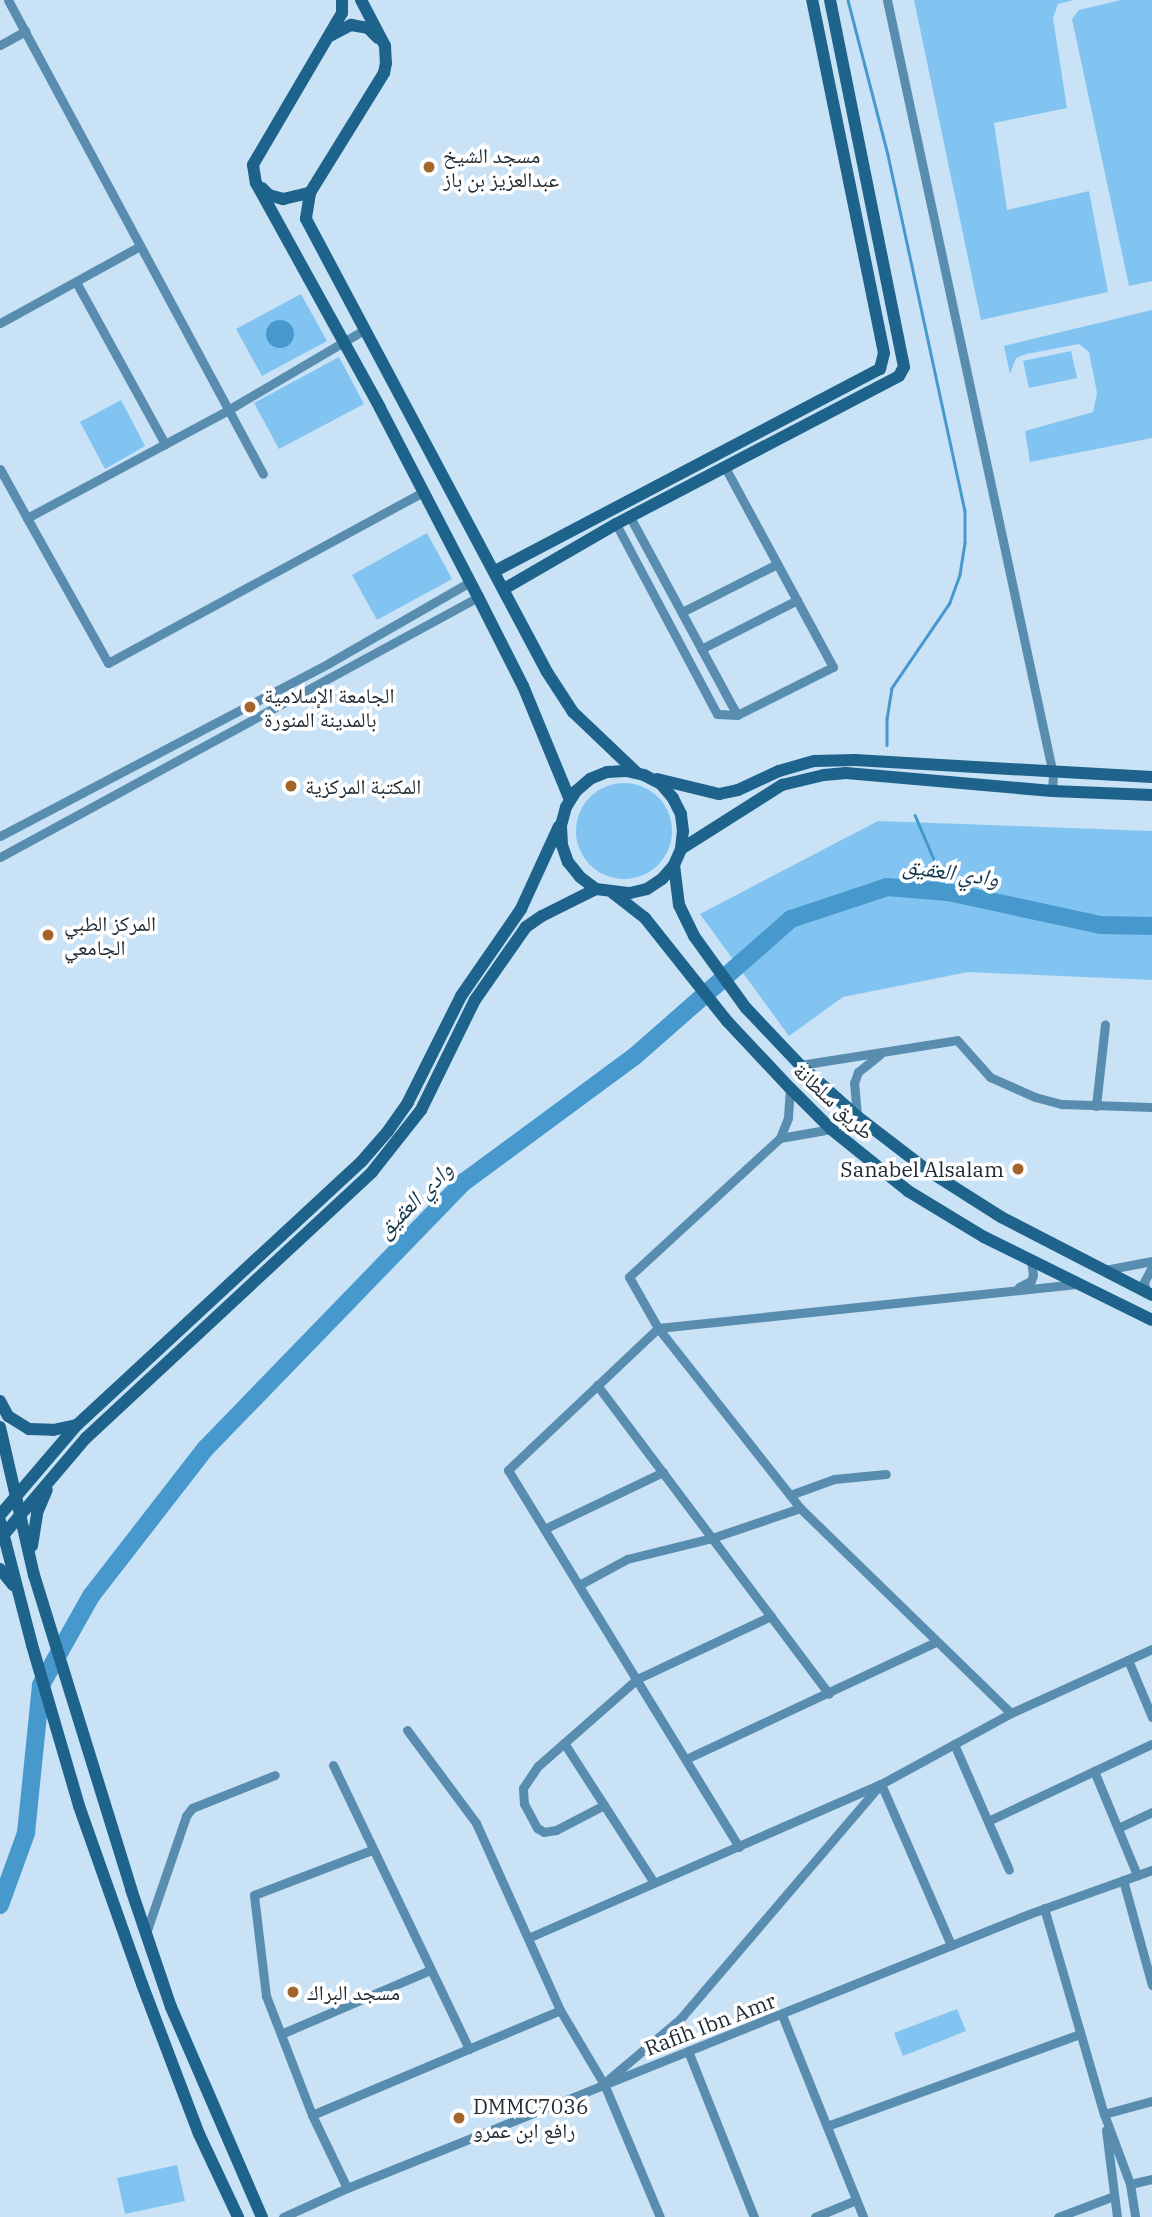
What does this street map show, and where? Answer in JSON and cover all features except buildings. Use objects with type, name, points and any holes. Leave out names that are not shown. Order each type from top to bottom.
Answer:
[{"type":"main road","points":[[342,0],[342,13],[254,165],[256,183],[345,342],[523,685],[570,800]]},
{"type":"main road","points":[[361,0],[386,46],[384,73],[310,193],[306,219],[547,672],[573,712],[640,774],[661,785],[673,798],[681,814],[684,831],[681,849],[674,865],[662,879],[648,888],[630,893],[596,889],[580,877],[568,862],[562,845],[563,817]]},
{"type":"main road","points":[[495,571],[880,369],[884,353],[812,0]]},
{"type":"main road","points":[[504,589],[616,524],[899,376],[904,367],[830,0]]},
{"type":"main road","points":[[329,36],[351,25],[368,28],[386,46]]},
{"type":"main road","points":[[256,183],[270,195],[282,199],[310,193]]},
{"type":"main road","points":[[316,292],[338,280]]},
{"type":"main road","points":[[453,550],[476,538]]},
{"type":"main road","points":[[0,1515],[77,1425],[362,1161],[388,1131],[408,1102],[472,978],[521,909],[570,800],[590,779],[607,772],[640,774],[719,794],[738,790],[779,771],[815,761],[855,760],[1053,774],[1152,777]]},
{"type":"main road","points":[[681,849],[782,785],[824,775],[846,773],[1052,791],[1152,795]]},
{"type":"main road","name":"طريق سلطانة","points":[[674,865],[679,905],[694,936],[746,1008],[800,1065],[858,1117],[927,1170],[1001,1217],[1149,1294]]},
{"type":"main road","points":[[2,1537],[65,1461],[372,1172],[421,1110],[475,1000],[526,928],[542,916],[596,889]]},
{"type":"main road","name":"طريق سلطانة","points":[[613,893],[645,918],[727,1021],[762,1060],[831,1129],[908,1191],[984,1237],[1152,1320]]},
{"type":"main road","points":[[0,1401],[8,1416],[29,1429],[53,1430],[77,1425]]},
{"type":"main road","points":[[0,1427],[34,1575],[131,1889],[171,2007],[262,2217]]},
{"type":"main road","points":[[34,1575],[32,1531],[37,1513],[65,1461]]},
{"type":"main road","points":[[0,1521],[2,1537],[79,1806],[199,2134],[238,2217]]},
{"type":"main road","points":[[0,1569],[17,1591]]},
{"type":"street","points":[[8,0],[263,474]]},
{"type":"street","points":[[887,0],[1053,774],[1052,791]]},
{"type":"street","points":[[0,45],[25,31]]},
{"type":"street","points":[[0,323],[140,246]]},
{"type":"street","points":[[76,282],[165,444]]},
{"type":"street","points":[[27,517],[228,410],[364,330]]},
{"type":"street","points":[[616,524],[717,714],[737,715],[833,667],[725,467]]},
{"type":"street","points":[[0,469],[108,663],[424,492]]},
{"type":"street","points":[[630,517],[737,715]]},
{"type":"street","points":[[682,612],[777,564]]},
{"type":"street","points":[[0,835],[328,663],[470,582]]},
{"type":"street","points":[[0,857],[443,619],[478,597]]},
{"type":"street","points":[[701,649],[797,600]]},
{"type":"street","points":[[1096,1106],[1105,1024]]},
{"type":"street","points":[[800,1065],[957,1040],[990,1077],[1011,1089],[1062,1104],[1152,1107]]},
{"type":"street","points":[[858,1117],[853,1083],[858,1072],[882,1052]]},
{"type":"street","points":[[790,1088],[789,1118],[780,1138],[629,1277],[658,1328],[800,1508],[1011,1713]]},
{"type":"street","points":[[780,1138],[831,1129]]},
{"type":"street","points":[[1014,1290],[1031,1281],[1031,1261]]},
{"type":"street","points":[[1105,1270],[1152,1261]]},
{"type":"street","points":[[1149,1294],[1144,1282],[1152,1267]]},
{"type":"street","points":[[739,1847],[508,1470],[658,1328],[1077,1284]]},
{"type":"street","points":[[597,1385],[829,1694]]},
{"type":"street","points":[[544,1530],[663,1472]]},
{"type":"street","points":[[790,1495],[834,1479],[886,1474]]},
{"type":"street","points":[[579,1585],[627,1559],[712,1538],[800,1508]]},
{"type":"street","points":[[604,1805],[556,1830],[544,1832],[537,1828],[524,1804],[523,1788],[538,1766],[637,1679],[771,1616]]},
{"type":"street","points":[[686,1759],[936,1642]]},
{"type":"street","points":[[528,1937],[881,1784],[1011,1713],[1152,1649]]},
{"type":"street","points":[[1128,1660],[1152,1717]]},
{"type":"street","points":[[407,1730],[476,1824],[560,2010],[604,2084],[660,2217]]},
{"type":"street","points":[[564,1743],[653,1881]]},
{"type":"street","points":[[954,1744],[1009,1870]]},
{"type":"street","points":[[988,1821],[1152,1744]]},
{"type":"street","points":[[333,1765],[468,2049]]},
{"type":"street","points":[[1094,1771],[1137,1875]]},
{"type":"street","points":[[146,1933],[186,1816],[200,1804],[275,1775]]},
{"type":"street","points":[[881,1784],[951,1945]]},
{"type":"street","points":[[604,2084],[680,2019],[881,1784]]},
{"type":"street","points":[[1118,1828],[1152,1812]]},
{"type":"street","points":[[347,2188],[312,2115],[266,1996],[254,1895],[372,1850]]},
{"type":"street","name":"Rafih Ibn Amr","points":[[283,2217],[347,2188],[951,1945],[1044,1908],[1152,1870]]},
{"type":"street","points":[[1123,1880],[1149,1963],[1152,1985]]},
{"type":"street","points":[[1044,1908],[1104,2115],[1130,2184],[1135,2217]]},
{"type":"street","points":[[281,2034],[430,1970]]},
{"type":"street","points":[[312,2115],[560,2010]]},
{"type":"street","points":[[782,2015],[863,2217]]},
{"type":"street","points":[[827,2126],[1080,2034]]},
{"type":"street","points":[[688,2051],[754,2217]]},
{"type":"street","points":[[1104,2115],[1152,2101]]},
{"type":"street","points":[[1104,2115],[1117,2217]]},
{"type":"street","points":[[1130,2184],[1152,2179]]},
{"type":"street","points":[[1058,2217],[1114,2196]]},
{"type":"street","points":[[816,2217],[856,2200]]},
{"type":"shaded area","points":[[914,0],[1074,0],[1058,4],[1053,18],[1067,108],[994,123],[1007,210],[1089,191],[1108,292],[981,320]]},
{"type":"shaded area","points":[[1121,0],[1152,0],[1152,281],[1129,286],[1072,19],[1079,10]]},
{"type":"shaded area","points":[[301,294],[327,341],[262,376],[236,329]]},
{"type":"shaded area","points":[[1152,310],[1152,438],[1030,462],[1025,431],[1093,412],[1097,393],[1089,352],[1079,344],[1026,354],[1016,358],[1010,374],[1004,346]]},
{"type":"shaded area","points":[[280,320],[290,324],[294,334],[290,344],[280,348],[270,344],[266,334],[270,324]]},
{"type":"shaded area","points":[[1071,351],[1077,378],[1029,388],[1023,361]]},
{"type":"shaded area","points":[[339,357],[364,404],[279,449],[254,403]]},
{"type":"shaded area","points":[[121,400],[145,446],[105,469],[80,422]]},
{"type":"shaded area","points":[[427,533],[452,579],[377,620],[352,575]]},
{"type":"shaded area","points":[[624,783],[642,787],[658,797],[668,813],[672,831],[668,849],[658,865],[642,875],[624,879],[606,875],[590,865],[580,849],[576,831],[580,813],[590,797],[606,787]]},
{"type":"shaded area","points":[[878,821],[1152,831],[1152,980],[968,972],[843,997],[789,1036],[700,914]]},
{"type":"shaded area","points":[[957,2009],[966,2031],[903,2056],[894,2033]]},
{"type":"shaded area","points":[[177,2165],[185,2201],[125,2214],[117,2178]]},
{"type":"waterway","points":[[848,0],[888,155],[965,510],[965,543],[960,575],[950,603],[892,688],[887,718],[887,745]]},
{"type":"waterway","points":[[915,815],[948,892]]},
{"type":"waterway","name":"وادي العقيق","points":[[0,1905],[26,1833],[41,1685],[91,1596],[206,1448],[464,1182],[635,1056],[791,919],[887,887],[948,892],[1100,925],[1152,926]]},
{"type":"place","name":"مسجد الشيخ عبدالعزيز بن باز","points":[[429,167]]},
{"type":"place","name":"الجامعة الإسلامية بالمدينة المنورة","points":[[250,707]]},
{"type":"place","name":"المكتبة المركزية","points":[[291,786]]},
{"type":"place","name":"المركز الطبي الجامعي","points":[[48,935]]},
{"type":"place","name":"Sanabel Alsalam","points":[[1018,1169]]},
{"type":"place","name":"مسجد البراك","points":[[293,1992]]},
{"type":"place","name":"DMMC7036 رافع ابن عمرو","points":[[459,2118]]}]
